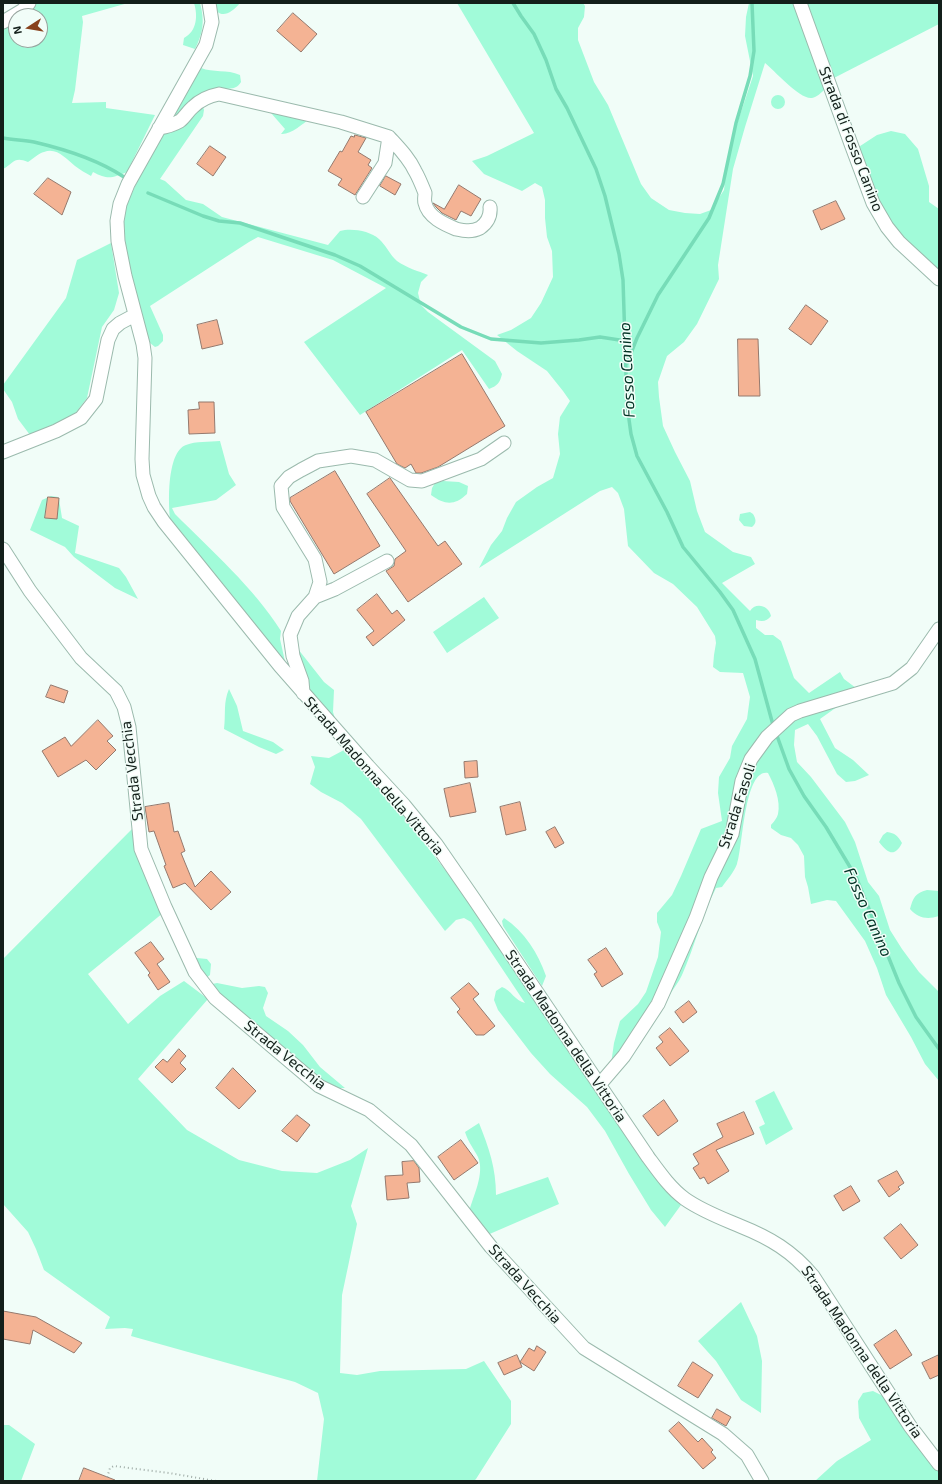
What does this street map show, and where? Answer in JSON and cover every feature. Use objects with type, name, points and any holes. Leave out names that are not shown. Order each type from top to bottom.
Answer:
[{"type":"street","points":[[3,22],[23,10],[29,3]]},
{"type":"street","name":"Strada Madonna della Vittoria","points":[[209,3],[212,22],[206,45],[128,184],[120,204],[117,221],[118,241],[125,276],[143,344],[145,358],[142,459],[143,475],[154,507],[242,620],[302,693],[404,805],[436,844],[648,1157],[668,1184],[684,1199],[706,1212],[761,1235],[786,1249],[800,1261],[813,1276],[910,1426],[939,1464]]},
{"type":"street","name":"Strada di Fosso Canino","points":[[800,3],[850,144],[874,203],[887,227],[899,242],[939,279]]},
{"type":"street","points":[[159,128],[171,126],[180,121],[202,100],[219,94],[341,122],[390,137],[416,172],[425,194],[425,204],[432,216],[463,231],[474,231],[483,226],[489,218],[490,207]]},
{"type":"street","points":[[363,197],[385,163],[390,137]]},
{"type":"street","points":[[3,452],[56,431],[80,418],[96,399],[108,340],[114,329],[120,323],[135,315]]},
{"type":"street","points":[[302,693],[302,681],[293,656],[290,634],[298,616],[315,597],[320,582],[315,558],[283,507],[281,486],[289,477],[318,461],[351,456],[375,460],[410,480],[422,481],[482,459],[504,443]]},
{"type":"street","name":"Strada Vecchia","points":[[3,549],[30,591],[81,658],[116,691],[124,707],[129,727],[141,849],[165,907],[195,972],[215,998],[319,1086],[370,1110],[411,1145],[491,1247],[584,1348],[723,1434],[747,1455],[762,1481]]},
{"type":"street","points":[[315,597],[335,589],[387,561]]},
{"type":"street","name":"Strada Fasoli","points":[[600,1084],[624,1056],[658,1004],[696,918],[711,877],[732,834],[742,781],[758,748],[780,724],[791,715],[894,683],[912,668],[939,628]]},
{"type":"path","points":[[106,1481],[110,1468],[114,1466],[216,1481]]},
{"type":"green space","points":[[33,3],[128,3],[82,16],[83,22],[75,90],[72,103],[106,102],[106,108],[155,115],[127,172],[117,176],[106,177],[93,172],[91,176],[61,154],[53,151],[42,153],[28,162],[23,160],[14,161],[3,169],[3,26],[8,23],[8,48],[48,48],[48,8],[29,8]]},
{"type":"green space","points":[[194,3],[200,3],[203,21],[200,38],[195,49],[183,45],[184,38],[192,31],[194,27],[196,13]]},
{"type":"green space","points":[[213,3],[240,3],[229,13],[221,14],[215,9]]},
{"type":"green space","points":[[457,3],[583,3],[585,6],[584,17],[578,28],[578,40],[594,82],[608,105],[641,184],[651,198],[669,210],[700,214],[711,210],[724,190],[727,163],[733,136],[753,76],[745,36],[746,17],[749,3],[794,3],[825,89],[816,97],[807,97],[794,90],[765,63],[733,169],[718,265],[719,279],[697,324],[684,342],[667,356],[658,382],[659,397],[663,426],[690,481],[697,511],[705,532],[733,552],[751,557],[755,564],[722,583],[750,611],[755,606],[762,606],[768,609],[771,616],[765,621],[756,620],[756,628],[765,635],[773,635],[781,641],[794,678],[809,693],[840,672],[844,679],[856,688],[841,704],[820,719],[835,748],[853,760],[869,775],[855,781],[846,782],[837,774],[817,736],[808,724],[795,730],[794,745],[797,762],[811,777],[845,822],[855,842],[868,882],[879,896],[890,930],[919,972],[939,992],[939,1081],[925,1064],[886,995],[877,968],[865,941],[836,901],[827,900],[811,904],[805,877],[804,856],[798,845],[791,838],[781,835],[771,828],[771,825],[778,814],[779,804],[775,787],[768,773],[760,775],[754,783],[749,795],[737,864],[722,887],[716,888],[681,978],[669,996],[662,989],[611,1064],[614,1043],[620,1021],[638,1004],[646,992],[658,957],[661,932],[657,922],[657,913],[672,895],[701,829],[722,821],[718,793],[719,777],[730,758],[732,746],[747,719],[750,697],[743,673],[720,672],[713,667],[716,643],[715,636],[697,607],[673,584],[654,573],[628,546],[624,509],[618,493],[612,487],[600,491],[479,568],[491,545],[502,531],[516,502],[553,478],[560,454],[558,434],[560,417],[570,401],[547,371],[517,351],[497,335],[511,330],[531,318],[541,303],[553,277],[552,251],[547,237],[545,200],[542,187],[535,183],[522,191],[484,174],[472,161],[487,156],[534,133]]},
{"type":"green space","points":[[805,3],[939,3],[939,24],[832,79]]},
{"type":"green space","points":[[201,68],[235,73],[240,75],[241,82],[236,87],[214,91],[202,103],[204,110],[203,116],[160,179],[165,181],[186,200],[203,204],[222,217],[328,245],[340,231],[361,231],[375,236],[381,241],[397,261],[428,275],[421,282],[418,293],[421,305],[428,312],[495,361],[502,374],[496,385],[489,389],[462,350],[360,415],[304,342],[386,288],[333,260],[258,237],[150,306],[163,335],[163,341],[155,347],[150,343],[131,275],[125,240],[124,222],[126,206],[144,167]]},
{"type":"green space","points":[[775,95],[781,95],[785,99],[785,105],[781,109],[775,109],[771,105],[771,99]]},
{"type":"green space","points":[[271,108],[311,118],[293,131],[281,134],[285,129],[271,113]]},
{"type":"green space","points":[[891,131],[905,134],[918,149],[929,186],[929,202],[939,209],[939,276],[892,231],[854,150],[877,135]]},
{"type":"green space","points":[[111,243],[119,293],[114,310],[102,327],[87,398],[71,419],[30,435],[18,419],[12,402],[3,389],[3,385],[66,298],[77,260]]},
{"type":"green space","points":[[220,441],[229,474],[236,485],[216,500],[172,508],[175,514],[245,584],[270,615],[281,631],[280,639],[286,666],[264,636],[171,525],[169,506],[170,481],[175,458],[179,450],[186,445],[194,443]]},
{"type":"green space","points":[[443,481],[459,482],[468,486],[467,494],[458,501],[449,503],[441,501],[431,495],[432,488],[435,483]]},
{"type":"green space","points":[[51,496],[58,497],[59,499],[62,518],[79,526],[75,553],[119,568],[126,577],[138,599],[115,588],[74,557],[65,547],[30,530],[42,500]]},
{"type":"green space","points":[[750,512],[755,518],[755,524],[752,527],[744,526],[739,520],[740,514]]},
{"type":"green space","points":[[484,597],[499,618],[447,653],[433,632]]},
{"type":"green space","points":[[298,649],[324,682],[334,690],[333,712],[337,725],[295,676]]},
{"type":"green space","points":[[229,689],[237,706],[243,731],[273,742],[284,750],[276,754],[224,729],[225,704]]},
{"type":"green space","points":[[344,750],[398,809],[459,888],[644,1161],[681,1205],[665,1227],[651,1210],[605,1131],[587,1107],[550,1074],[531,1053],[498,1010],[494,1000],[496,991],[502,987],[508,990],[518,1000],[525,1003],[471,922],[464,918],[456,920],[445,931],[361,819],[342,803],[321,792],[310,784],[315,767],[311,756],[329,758]]},
{"type":"green space","points":[[133,828],[163,913],[88,974],[128,1024],[160,996],[184,981],[208,999],[138,1079],[187,1130],[239,1160],[282,1171],[317,1173],[350,1160],[368,1148],[351,1206],[357,1224],[342,1295],[340,1373],[357,1375],[380,1371],[466,1369],[484,1361],[511,1401],[511,1424],[474,1481],[317,1481],[324,1419],[318,1393],[295,1382],[131,1336],[133,1329],[105,1329],[110,1317],[44,1270],[28,1232],[3,1204],[3,959]]},
{"type":"green space","points":[[887,832],[896,835],[902,843],[894,852],[885,849],[879,842],[883,835]]},
{"type":"green space","points":[[927,890],[939,891],[939,916],[927,918],[916,914],[910,909],[915,896]]},
{"type":"green space","points":[[504,918],[524,936],[535,951],[546,976],[542,986],[503,926],[502,921]]},
{"type":"green space","points":[[197,958],[207,959],[211,964],[210,975],[204,980],[192,962]]},
{"type":"green space","points":[[217,983],[242,988],[259,986],[265,987],[268,993],[263,1008],[266,1016],[288,1031],[303,1045],[320,1067],[345,1088],[337,1088],[327,1085],[208,985]]},
{"type":"green space","points":[[774,1091],[793,1129],[766,1145],[759,1127],[765,1124],[755,1101]]},
{"type":"green space","points":[[479,1123],[491,1158],[495,1176],[496,1195],[548,1177],[559,1204],[485,1236],[469,1212],[478,1185],[480,1164],[465,1132]]},
{"type":"green space","points":[[741,1302],[757,1336],[762,1361],[761,1413],[741,1400],[716,1361],[698,1341]]},
{"type":"green space","points":[[873,1391],[883,1396],[911,1437],[939,1471],[939,1481],[815,1481],[837,1461],[871,1440],[859,1418],[858,1401],[863,1393]]},
{"type":"green space","points":[[3,1425],[9,1425],[35,1444],[21,1481],[3,1481]]},
{"type":"building","points":[[293,13],[317,34],[301,52],[277,31]]},
{"type":"building","points":[[355,135],[366,138],[358,152],[371,160],[368,165],[372,168],[355,195],[338,185],[342,179],[328,171],[340,151],[342,152],[351,136],[354,137]]},
{"type":"building","points":[[210,146],[226,157],[213,176],[197,164]]},
{"type":"building","points":[[386,176],[401,184],[395,195],[380,186]]},
{"type":"building","points":[[48,178],[71,192],[62,215],[34,194]]},
{"type":"building","points":[[459,185],[481,199],[471,216],[461,211],[456,220],[442,213],[433,203],[444,209]]},
{"type":"building","points":[[836,201],[845,219],[821,230],[813,211]]},
{"type":"building","points":[[806,305],[828,321],[811,345],[789,329]]},
{"type":"building","points":[[217,320],[223,344],[202,349],[197,325]]},
{"type":"building","points":[[738,339],[758,339],[760,396],[739,396]]},
{"type":"building","points":[[462,354],[505,426],[438,467],[421,473],[416,473],[411,464],[405,468],[397,464],[366,412]]},
{"type":"building","points":[[199,402],[214,402],[215,433],[189,434],[188,410],[199,409]]},
{"type":"building","points":[[335,471],[380,546],[334,574],[290,501],[290,498]]},
{"type":"building","points":[[390,478],[438,546],[445,541],[462,564],[408,602],[386,571],[394,566],[395,559],[406,551],[367,494]]},
{"type":"building","points":[[48,497],[59,498],[57,519],[45,518]]},
{"type":"building","points":[[377,594],[392,614],[397,610],[405,620],[373,646],[366,637],[374,631],[357,610]]},
{"type":"building","points":[[51,685],[68,691],[64,703],[46,697]]},
{"type":"building","points":[[98,720],[113,736],[107,741],[116,750],[96,770],[86,760],[58,777],[42,751],[65,737],[71,746]]},
{"type":"building","points":[[477,761],[478,777],[465,778],[464,762]]},
{"type":"building","points":[[470,783],[476,812],[450,817],[444,789]]},
{"type":"building","points":[[520,802],[526,830],[506,835],[500,807]]},
{"type":"building","points":[[169,803],[174,832],[178,831],[185,851],[181,853],[195,887],[211,871],[231,892],[211,910],[185,883],[173,888],[164,866],[166,865],[154,831],[149,832],[145,807]]},
{"type":"building","points":[[555,827],[564,843],[555,848],[546,832]]},
{"type":"building","points":[[151,942],[164,959],[157,964],[170,982],[158,990],[148,975],[150,973],[135,953]]},
{"type":"building","points":[[606,948],[623,974],[602,987],[594,974],[597,972],[588,960]]},
{"type":"building","points":[[469,983],[479,994],[473,999],[495,1026],[484,1035],[476,1035],[457,1012],[460,1009],[451,998]]},
{"type":"building","points":[[689,1001],[697,1012],[683,1023],[675,1012]]},
{"type":"building","points":[[670,1028],[689,1051],[670,1066],[656,1048],[663,1042],[659,1037]]},
{"type":"building","points":[[179,1049],[186,1056],[180,1063],[186,1069],[172,1083],[155,1067],[163,1059],[167,1062]]},
{"type":"building","points":[[233,1068],[256,1091],[239,1109],[216,1088]]},
{"type":"building","points":[[664,1100],[678,1121],[658,1136],[643,1116]]},
{"type":"building","points":[[744,1112],[754,1134],[716,1150],[729,1171],[708,1184],[704,1177],[700,1179],[693,1168],[699,1164],[693,1154],[723,1137],[717,1124]]},
{"type":"building","points":[[297,1115],[310,1125],[297,1142],[282,1131]]},
{"type":"building","points":[[461,1140],[478,1163],[454,1180],[438,1157]]},
{"type":"building","points":[[414,1161],[419,1168],[420,1182],[407,1183],[409,1198],[387,1200],[385,1176],[403,1175],[402,1162]]},
{"type":"building","points":[[897,1171],[904,1183],[898,1187],[900,1189],[889,1197],[878,1181]]},
{"type":"building","points":[[851,1186],[860,1201],[843,1211],[834,1196]]},
{"type":"building","points":[[901,1224],[918,1245],[901,1259],[884,1238]]},
{"type":"building","points":[[3,1311],[36,1317],[82,1343],[74,1353],[33,1330],[30,1344],[3,1339]]},
{"type":"building","points":[[896,1330],[912,1355],[890,1369],[874,1345]]},
{"type":"building","points":[[537,1346],[546,1352],[534,1371],[520,1362],[529,1348],[534,1351]]},
{"type":"building","points":[[517,1355],[522,1367],[504,1375],[498,1363]]},
{"type":"building","points":[[939,1355],[939,1375],[930,1379],[922,1363]]},
{"type":"building","points":[[693,1362],[713,1375],[698,1398],[678,1386]]},
{"type":"building","points":[[717,1409],[731,1417],[726,1426],[712,1418]]},
{"type":"building","points":[[679,1422],[698,1442],[702,1438],[713,1450],[711,1452],[716,1458],[703,1469],[669,1431]]},
{"type":"building","points":[[84,1468],[115,1480],[115,1481],[79,1481]]},
{"type":"waterway","name":"Fosso Canino","points":[[513,3],[534,34],[546,60],[556,89],[567,108],[596,169],[605,196],[619,254],[623,280],[627,405],[631,434],[637,456],[667,512],[683,547],[733,610],[755,659],[773,725]]},
{"type":"waterway","points":[[627,363],[637,338],[658,295],[709,218],[723,184],[736,123],[750,76],[754,51],[752,3]]},
{"type":"waterway","points":[[3,138],[34,142],[69,151],[103,165],[124,177]]},
{"type":"waterway","points":[[148,193],[203,216],[219,221],[240,223],[335,255],[360,266],[461,327],[491,339],[541,343],[600,337],[626,341]]},
{"type":"waterway","name":"Fosso Canino","points":[[776,733],[789,769],[804,796],[826,827],[856,877],[899,983],[916,1017],[939,1049]]}]
